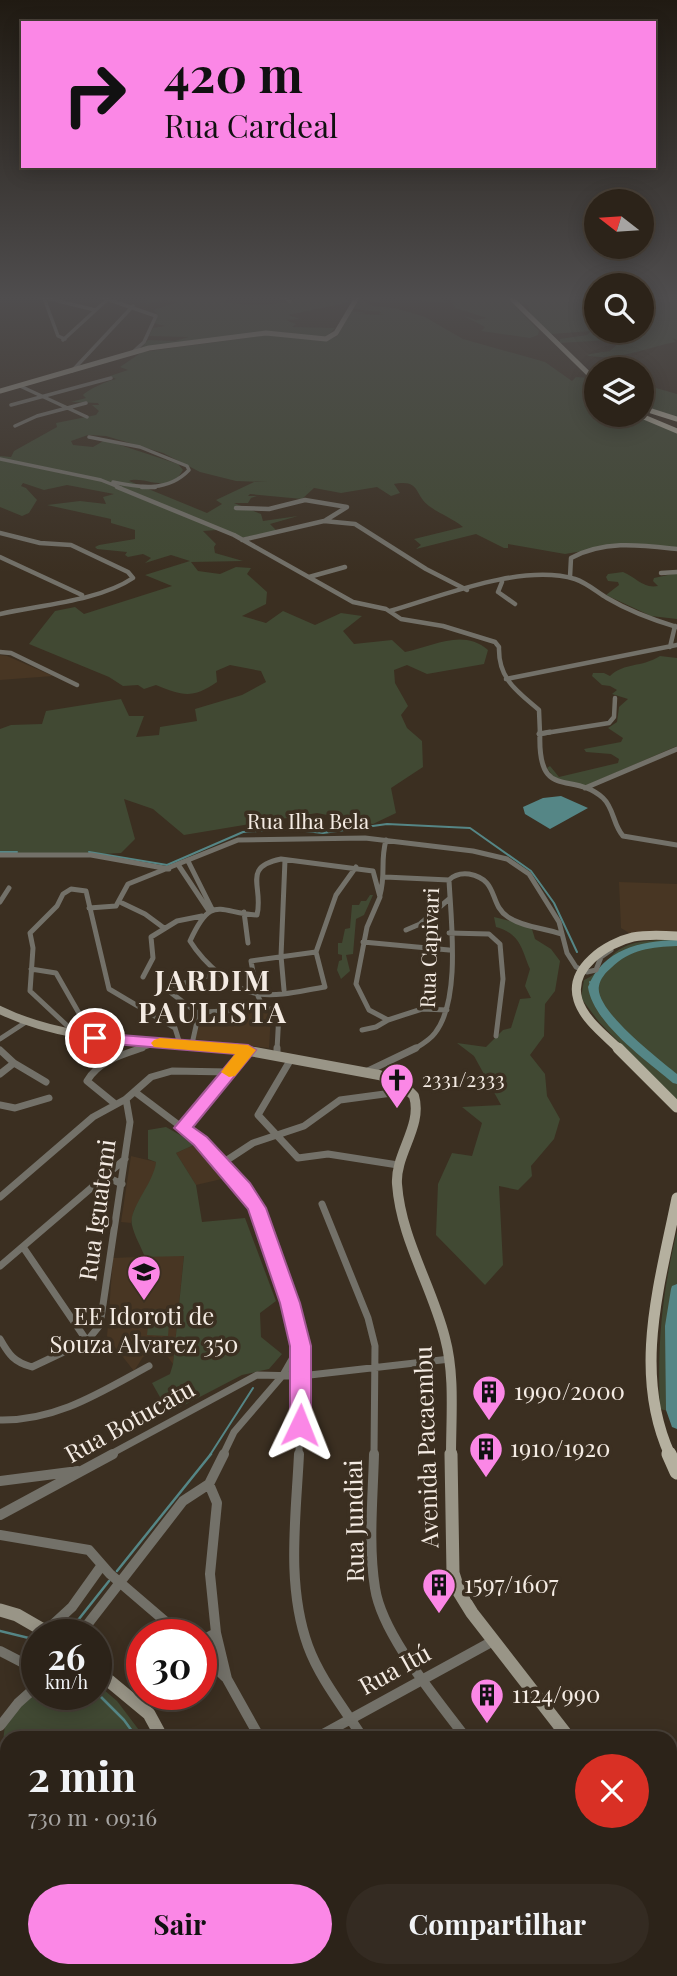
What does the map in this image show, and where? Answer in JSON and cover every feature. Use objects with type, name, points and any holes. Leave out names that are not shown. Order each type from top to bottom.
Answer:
[{"type":"main road","points":[[654,412],[675,419]]},
{"type":"main road","points":[[659,424],[651,417],[675,419]]},
{"type":"main road","points":[[654,422],[677,431]]},
{"type":"main road","points":[[677,937],[630,937],[617,942],[582,964],[577,987],[582,1008],[677,1107]]},
{"type":"main road","points":[[0,1010],[26,1023],[77,1036],[248,1050],[364,1073],[396,1081],[409,1090]]},
{"type":"main road","name":"Avenida Pacaembu","points":[[409,1090],[414,1095],[417,1110],[398,1165],[396,1180],[400,1207],[446,1331],[450,1359],[453,1573],[459,1592],[472,1613],[564,1731]]},
{"type":"main road","points":[[677,1198],[657,1290],[651,1349],[652,1408],[656,1428],[677,1472]]},
{"type":"main road","points":[[0,1610],[24,1619]]},
{"type":"main road","points":[[112,1683],[149,1714],[158,1731]]},
{"type":"street","points":[[24,388],[87,417]]},
{"type":"street","points":[[11,405],[74,388]]},
{"type":"street","points":[[15,426],[86,403]]},
{"type":"street","points":[[0,459],[148,488],[173,482],[189,470],[187,466],[164,455],[111,439],[89,437]]},
{"type":"street","points":[[101,480],[242,540],[349,600],[390,611],[401,619],[443,626],[495,642],[499,647],[498,664],[512,689],[539,710],[543,765],[550,776],[559,782],[584,788],[605,800],[614,827],[623,836],[677,845]]},
{"type":"street","points":[[236,508],[270,509],[305,500],[347,507],[324,521]]},
{"type":"street","points":[[242,540],[324,521],[343,522],[364,528],[426,569],[467,590]]},
{"type":"street","points":[[0,533],[40,542],[71,545],[128,572],[133,578],[128,583],[0,614]]},
{"type":"street","points":[[570,577],[571,558],[596,549],[641,544],[677,549]]},
{"type":"street","points":[[0,557],[82,595]]},
{"type":"street","points":[[309,577],[345,567]]},
{"type":"street","points":[[661,573],[677,572]]},
{"type":"street","points":[[390,611],[502,582],[540,575],[570,577],[621,605],[676,627],[670,647]]},
{"type":"street","points":[[502,582],[498,592],[515,604]]},
{"type":"street","points":[[506,679],[677,645]]},
{"type":"street","points":[[0,653],[11,653],[77,685]]},
{"type":"street","points":[[539,734],[609,723],[614,717],[615,698]]},
{"type":"street","points":[[584,788],[677,749]]},
{"type":"street","name":"Rua Ilha Bela","points":[[122,903],[128,884],[238,840],[386,840],[473,851],[506,859],[529,874],[559,922],[567,953],[582,964]]},
{"type":"street","points":[[386,840],[381,859],[385,877],[363,942],[355,984],[369,1010],[388,1020]]},
{"type":"street","points":[[0,855],[91,856],[171,869]]},
{"type":"street","points":[[143,977],[153,958],[150,939],[164,928],[184,919],[202,916],[211,910],[234,909],[254,916],[260,912],[255,876],[259,868],[276,859],[373,871],[380,897]]},
{"type":"street","points":[[284,990],[281,956],[285,860]]},
{"type":"street","points":[[188,861],[211,910]]},
{"type":"street","points":[[178,866],[211,910]]},
{"type":"street","points":[[202,916],[191,944],[220,972],[257,994],[325,987],[316,952],[336,895],[356,867]]},
{"type":"street","name":"Rua Capivari","points":[[364,1073],[429,1040],[437,1032],[447,1010],[449,880],[458,873],[484,878],[494,889],[497,907],[504,915],[561,934]]},
{"type":"street","points":[[385,877],[449,880]]},
{"type":"street","points":[[0,902],[9,888]]},
{"type":"street","points":[[77,1036],[68,1024],[30,991],[33,948],[30,933],[35,925],[59,907],[64,892],[71,889],[86,891],[109,989],[175,1028],[180,1044]]},
{"type":"street","points":[[407,930],[420,924],[449,899]]},
{"type":"street","points":[[89,908],[122,903],[145,914],[164,928]]},
{"type":"street","points":[[244,912],[248,943]]},
{"type":"street","points":[[449,933],[489,934],[497,938],[503,979],[496,1036]]},
{"type":"street","points":[[363,942],[449,950]]},
{"type":"street","points":[[264,1009],[257,994],[251,961],[316,952]]},
{"type":"street","points":[[31,969],[57,973],[80,1015]]},
{"type":"street","points":[[220,972],[166,989],[200,1014],[264,1009],[279,1013],[277,1055]]},
{"type":"street","points":[[362,1030],[422,1009],[447,1010]]},
{"type":"street","points":[[192,1044],[200,1014]]},
{"type":"street","points":[[0,1039],[26,1023]]},
{"type":"street","points":[[114,1103],[90,1086],[90,1074],[104,1064],[157,1043]]},
{"type":"street","points":[[0,1050],[14,1063],[46,1082]]},
{"type":"street","points":[[183,1128],[248,1050]]},
{"type":"street","points":[[292,1059],[258,1115],[275,1136],[298,1158],[328,1154],[398,1165]]},
{"type":"street","points":[[0,1074],[14,1063]]},
{"type":"street","points":[[0,1197],[93,1117],[114,1103],[126,1099],[142,1082],[158,1073],[229,1072]]},
{"type":"street","points":[[221,1164],[246,1146],[304,1126],[340,1100],[409,1090]]},
{"type":"street","points":[[135,1092],[200,1141],[257,1208],[290,1303],[300,1346],[294,1571],[297,1608],[313,1658],[358,1731]]},
{"type":"street","points":[[0,1105],[15,1108],[49,1098]]},
{"type":"street","name":"Rua Iguatemi","points":[[87,1341],[100,1325],[130,1122],[126,1099]]},
{"type":"street","points":[[0,1266],[125,1159]]},
{"type":"street","points":[[99,1180],[111,1179],[122,1184]]},
{"type":"street","name":"Rua Jundiai","points":[[322,1204],[368,1318],[377,1366],[373,1543],[376,1589],[384,1618],[422,1678],[461,1731]]},
{"type":"street","points":[[0,1339],[17,1363],[32,1367],[87,1341],[23,1247]]},
{"type":"street","points":[[92,1619],[183,1501],[209,1484],[234,1432],[283,1375],[300,1346]]},
{"type":"street","name":"Rua Botucatu","points":[[0,1515],[243,1381],[263,1374],[301,1376],[450,1359]]},
{"type":"street","points":[[0,1420],[22,1421],[51,1414],[78,1404],[149,1366]]},
{"type":"street","points":[[0,1481],[83,1470]]},
{"type":"street","points":[[209,1484],[217,1499],[210,1574],[215,1619]]},
{"type":"street","points":[[0,1535],[80,1547],[96,1555],[102,1565],[163,1619]]},
{"type":"street","points":[[61,1619],[102,1565]]},
{"type":"street","points":[[217,1637],[227,1679],[256,1731]]},
{"type":"street","name":"Rua Itú","points":[[329,1731],[494,1640]]},
{"type":"street","points":[[0,1651],[21,1662]]},
{"type":"street","points":[[217,1669],[227,1679]]},
{"type":"street","points":[[0,1726],[21,1700]]},
{"type":"shaded area","points":[[0,655],[7,656],[53,676],[0,680]]},
{"type":"shaded area","points":[[619,882],[677,884],[677,933],[629,933],[621,928]]},
{"type":"shaded area","points":[[243,1012],[268,1012],[271,1015],[269,1048],[195,1039],[201,1018]]},
{"type":"shaded area","points":[[196,1144],[226,1178],[196,1185],[176,1153]]},
{"type":"shaded area","points":[[131,1156],[156,1162],[155,1176],[134,1210],[131,1223],[121,1222]]},
{"type":"shaded area","name":"EE Idoroti de Souza Alvarez 350","points":[[184,1255],[173,1364],[167,1356],[156,1352],[143,1357],[134,1371],[107,1337],[113,1258]]},
{"type":"green space","points":[[93,388],[584,388],[584,427],[654,427],[654,422],[677,432],[677,548],[625,544],[565,554],[508,544],[508,548],[504,548],[476,534],[416,549],[421,545],[414,539],[463,527],[429,506],[409,484],[394,484],[400,493],[391,496],[377,487],[341,493],[282,482],[314,488],[302,499],[250,494],[248,496],[257,496],[251,498],[248,503],[234,503],[261,514],[263,521],[298,516],[270,524],[277,531],[241,538],[217,530],[203,531],[216,544],[215,553],[243,561],[191,562],[198,571],[220,574],[236,567],[251,568],[247,574],[267,592],[266,604],[242,616],[266,623],[283,611],[315,625],[341,613],[362,616],[343,631],[354,644],[392,640],[405,652],[447,641],[468,640],[488,650],[484,664],[427,674],[407,665],[394,670],[395,683],[408,706],[401,715],[407,728],[422,741],[423,767],[391,788],[396,813],[373,824],[317,813],[184,835],[153,809],[124,799],[135,839],[121,853],[42,857],[0,851],[0,729],[11,725],[42,724],[46,711],[121,699],[129,716],[144,716],[136,737],[159,735],[160,727],[197,721],[195,709],[242,695],[266,682],[261,671],[230,665],[216,671],[217,682],[194,693],[173,692],[156,685],[144,689],[138,685],[123,686],[109,677],[29,644],[55,611],[75,607],[84,614],[172,586],[145,575],[190,561],[171,555],[145,563],[151,558],[143,554],[128,557],[125,555],[127,552],[97,549],[95,547],[99,545],[135,539],[135,530],[111,523],[111,519],[47,505],[80,501],[106,504],[103,497],[114,494],[67,485],[44,490],[23,483],[21,486],[37,500],[29,513],[22,516],[0,507],[0,456],[11,457],[14,451],[57,427],[56,423],[96,415],[99,411],[92,405],[99,405],[98,403],[71,402],[86,398],[83,395]],"holes":[[[88,435],[106,436],[163,453],[200,472],[236,481],[268,482],[254,482],[216,500],[222,504],[207,513],[129,481],[171,482],[183,470],[178,464],[105,440],[93,447],[73,445],[71,441]]]},
{"type":"green space","points":[[654,388],[677,394],[677,418],[654,411]]},
{"type":"green space","points":[[623,572],[653,586],[658,586],[653,581],[654,578],[677,573],[677,619],[651,616],[606,595],[619,585],[618,582],[608,581],[608,574]]},
{"type":"green space","points":[[660,656],[677,658],[677,746],[585,786],[555,779],[547,768],[550,766],[559,777],[618,763],[619,759],[611,754],[586,752],[584,749],[621,742],[623,738],[608,728],[617,722],[619,707],[628,699],[612,694],[617,690],[602,685],[592,676],[593,673],[610,676],[621,669]]},
{"type":"green space","points":[[373,895],[364,915],[356,919],[353,954],[346,955],[350,971],[341,979],[337,970],[339,961],[342,960],[342,955],[338,954],[338,943],[342,943],[345,929],[350,928],[352,905],[359,905]]},
{"type":"green space","points":[[494,917],[531,926],[535,939],[551,949],[560,961],[555,991],[545,1004],[544,1036],[530,1055],[545,1074],[547,1096],[560,1119],[554,1139],[531,1166],[532,1176],[518,1190],[499,1186],[503,1265],[485,1285],[436,1235],[438,1184],[452,1153],[472,1156],[482,1123],[462,1107],[501,1105],[474,1056],[457,1043],[486,1047],[503,1030],[511,1028],[520,999],[531,998],[525,986],[530,969],[522,948],[511,934],[496,927]]},
{"type":"green space","points":[[677,939],[677,1101],[599,1022],[581,998],[584,980],[622,948],[642,942]]},
{"type":"green space","points":[[166,1127],[196,1144],[176,1153],[196,1185],[202,1222],[245,1218],[276,1301],[260,1313],[261,1337],[282,1354],[269,1369],[242,1375],[169,1413],[152,1383],[170,1374],[173,1364],[184,1256],[145,1257],[132,1225],[134,1211],[156,1162],[148,1159],[148,1130]]},
{"type":"green space","points":[[677,1231],[677,1413],[660,1409],[659,1385],[662,1319]]},
{"type":"green space","points":[[150,1309],[170,1311],[168,1336],[147,1335]]},
{"type":"green space","points":[[112,1697],[140,1731],[4,1731],[6,1722],[21,1705],[21,1710],[112,1710]]},
{"type":"water","points":[[561,796],[588,808],[550,829],[525,814],[523,807],[543,798]]},
{"type":"waterway","points":[[89,852],[167,865],[243,832],[287,829],[323,833],[387,824],[470,828],[531,871],[554,903],[577,952]]},
{"type":"waterway","points":[[0,852],[17,852]]},
{"type":"waterway","points":[[677,943],[648,945],[624,953],[604,969],[593,987],[594,997],[601,1009],[641,1050],[677,1080]]},
{"type":"waterway","points":[[590,982],[593,987]]},
{"type":"waterway","points":[[677,1289],[672,1326],[673,1410],[677,1423]]},
{"type":"waterway","points":[[210,1455],[253,1388]]},
{"type":"waterway","points":[[117,1571],[211,1454]]},
{"type":"waterway","points":[[79,1619],[109,1581]]},
{"type":"waterway","points":[[0,1631],[21,1636]]},
{"type":"waterway","points":[[112,1708],[132,1731]]},
{"type":"slow traffic","points":[[160,1043],[248,1050],[229,1072]]},
{"type":"place","name":"2331/2333","points":[[397,1110]]},
{"type":"place","name":"EE Idoroti de Souza Alvarez 350","points":[[144,1302]]},
{"type":"place","name":"1990/2000","points":[[489,1422]]},
{"type":"place","name":"1910/1920","points":[[486,1479]]},
{"type":"place","name":"1597/1607","points":[[439,1615]]},
{"type":"place","name":"1124/990","points":[[487,1725]]},
{"type":"district","name":"JARDIM PAULISTA","points":[[213,997]]},
{"type":"route","points":[[95,1038],[248,1050],[183,1128],[200,1141],[243,1188],[257,1208],[290,1303],[300,1346],[300,1425]]}]
